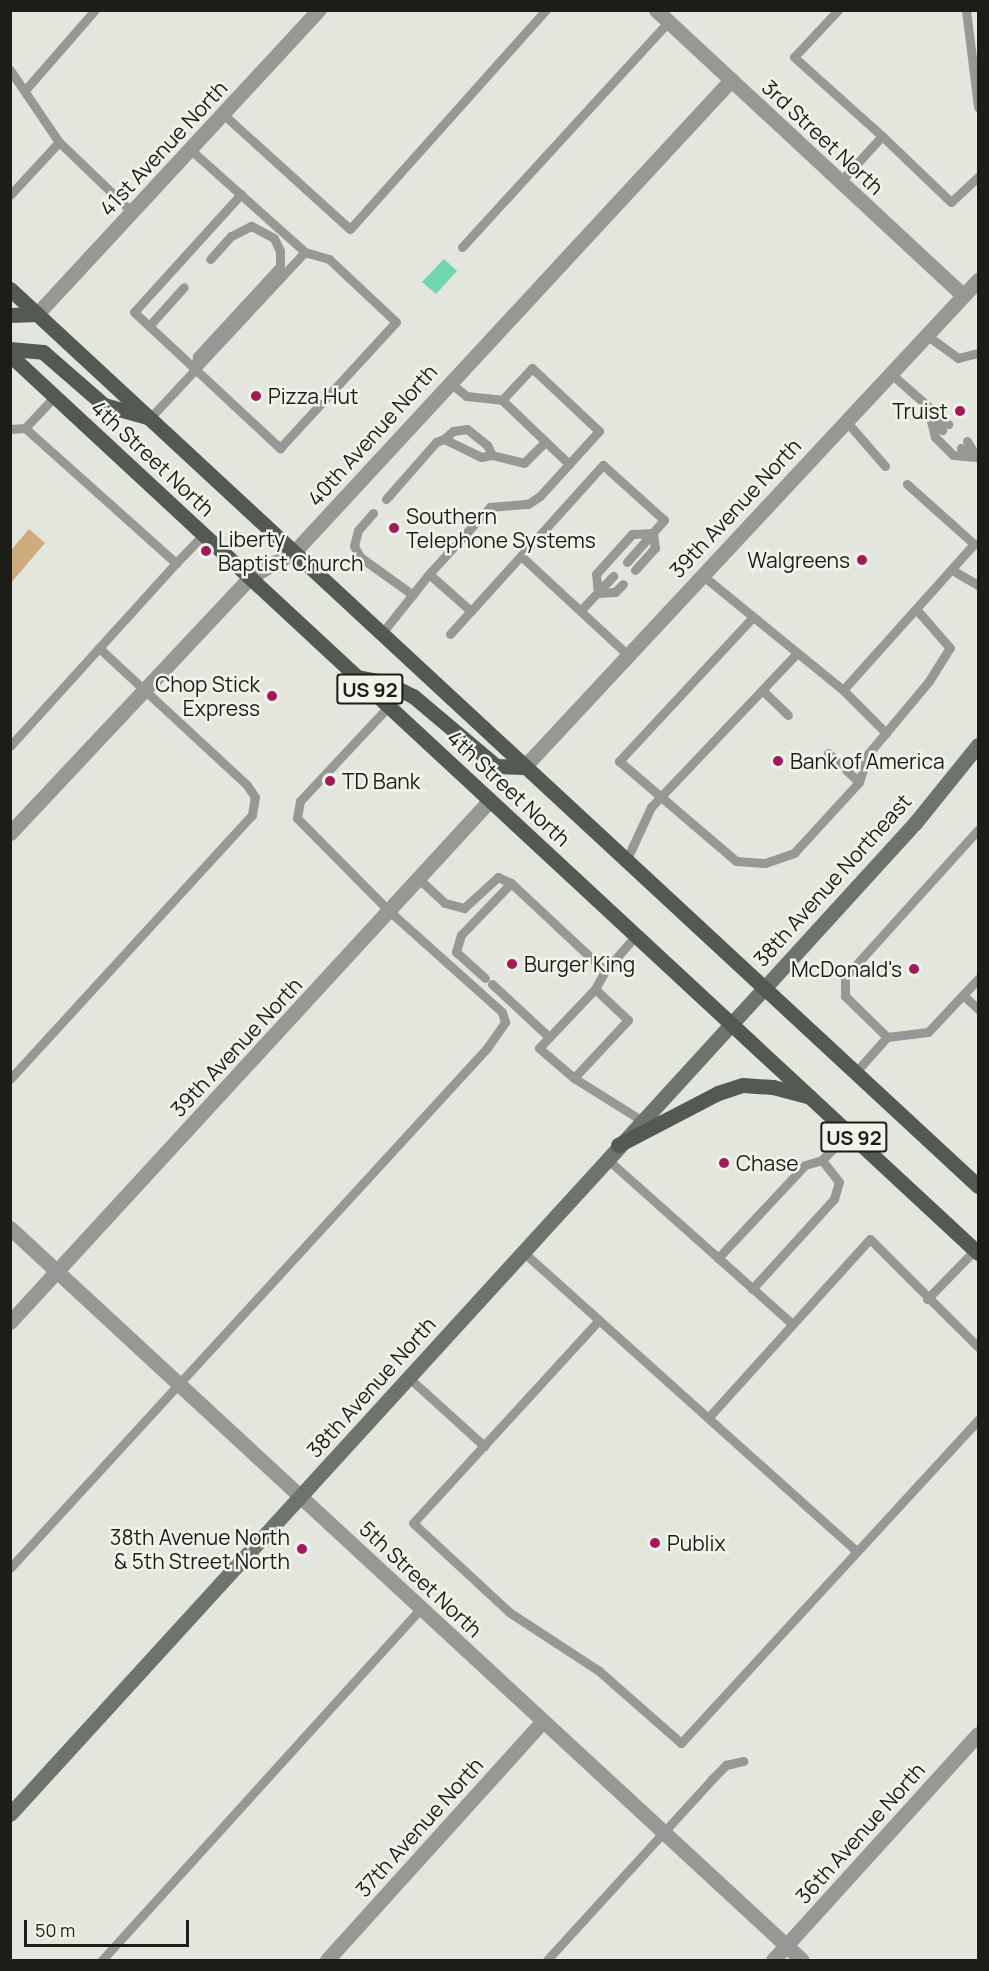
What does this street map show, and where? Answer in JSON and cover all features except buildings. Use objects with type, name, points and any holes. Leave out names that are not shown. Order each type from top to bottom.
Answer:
[{"type":"main road","name":"4th Street North","points":[[10,289],[978,1186]]},
{"type":"main road","points":[[10,315],[37,314]]},
{"type":"main road","points":[[10,349],[43,352],[104,405],[150,418]]},
{"type":"main road","name":"4th Street North","points":[[10,355],[977,1250]]},
{"type":"main road","points":[[357,677],[406,692],[496,766],[524,766]]},
{"type":"main road","name":"38th Avenue Northeast","points":[[762,988],[915,823],[978,748]]},
{"type":"main road","name":"38th Avenue North","points":[[10,1814],[762,988]]},
{"type":"main road","points":[[618,1145],[718,1093],[743,1085],[773,1087],[812,1097]]},
{"type":"street","name":"41st Avenue North","points":[[37,314],[319,10]]},
{"type":"street","name":"3rd Street North","points":[[656,10],[962,294]]},
{"type":"street","name":"40th Avenue North","points":[[10,833],[143,688],[250,577],[295,551],[731,80]]},
{"type":"street","name":"39th Avenue North","points":[[524,766],[889,372],[978,280]]},
{"type":"street","name":"39th Avenue North","points":[[10,1322],[490,800]]},
{"type":"street","name":"5th Street North","points":[[10,1228],[802,1960]]},
{"type":"street","name":"37th Avenue North","points":[[327,1960],[543,1721]]},
{"type":"street","name":"36th Avenue North","points":[[773,1960],[978,1734]]},
{"type":"lane","points":[[26,89],[95,10]]},
{"type":"lane","points":[[223,114],[351,229],[546,10]]},
{"type":"lane","points":[[838,10],[794,57],[951,202],[978,177]]},
{"type":"lane","points":[[966,10],[978,107]]},
{"type":"lane","points":[[462,247],[668,22]]},
{"type":"lane","points":[[10,70],[26,89],[59,142],[132,212]]},
{"type":"lane","points":[[841,181],[882,136]]},
{"type":"lane","points":[[10,195],[59,142]]},
{"type":"lane","points":[[190,149],[241,194],[305,252],[328,259],[396,322],[280,448],[134,312],[241,194]]},
{"type":"lane","points":[[195,369],[197,356],[280,266],[280,251],[274,238],[251,226],[231,236],[210,259]]},
{"type":"lane","points":[[150,418],[305,252]]},
{"type":"lane","points":[[149,326],[184,287]]},
{"type":"lane","points":[[925,334],[958,358],[978,353]]},
{"type":"lane","points":[[382,633],[429,574],[490,507],[528,504],[540,496],[600,431],[532,368],[502,400]]},
{"type":"lane","points":[[889,372],[945,427]]},
{"type":"lane","points":[[449,382],[466,396],[502,400],[569,464]]},
{"type":"lane","points":[[10,429],[25,428],[56,396]]},
{"type":"lane","points":[[928,409],[935,438],[953,455],[977,458]]},
{"type":"lane","points":[[845,420],[885,466]]},
{"type":"lane","points":[[25,428],[176,563]]},
{"type":"lane","points":[[386,499],[436,442],[453,431],[467,429],[487,445],[492,455]]},
{"type":"lane","points":[[444,438],[481,457],[492,455],[524,463],[545,442]]},
{"type":"lane","points":[[964,444],[977,458]]},
{"type":"lane","points":[[450,634],[603,465],[664,520],[627,562]]},
{"type":"lane","points":[[843,690],[974,544],[907,484]]},
{"type":"lane","points":[[373,513],[358,530],[354,546],[360,557],[413,594]]},
{"type":"lane","points":[[635,570],[655,548],[653,533]]},
{"type":"lane","points":[[598,593],[596,574],[632,534],[653,533]]},
{"type":"lane","points":[[10,746],[204,534]]},
{"type":"lane","points":[[521,556],[628,655]]},
{"type":"lane","points":[[952,570],[978,585]]},
{"type":"lane","points":[[429,574],[471,611]]},
{"type":"lane","points":[[702,575],[843,690],[886,733]]},
{"type":"lane","points":[[581,610],[613,576]]},
{"type":"lane","points":[[598,593],[615,592],[623,584]]},
{"type":"lane","points":[[753,617],[618,762],[658,799],[735,861],[765,864],[794,853],[859,782],[868,754],[929,681],[950,648],[916,609]]},
{"type":"lane","points":[[10,1079],[252,815],[255,797],[247,785],[99,648]]},
{"type":"lane","points":[[626,861],[651,807],[797,653]]},
{"type":"lane","points":[[762,690],[788,715]]},
{"type":"lane","points":[[10,1568],[179,1386],[501,1030],[505,1022],[502,1012],[389,911],[302,824],[295,812],[300,801],[389,706]]},
{"type":"lane","points":[[828,753],[859,782]]},
{"type":"lane","points":[[887,1037],[845,996],[845,976],[978,830]]},
{"type":"lane","points":[[419,879],[445,903],[464,908],[498,877],[511,883],[604,971]]},
{"type":"lane","points":[[511,883],[461,935],[456,952],[549,1037]]},
{"type":"lane","points":[[637,934],[604,971],[595,989],[539,1048],[574,1078],[641,1120]]},
{"type":"lane","points":[[855,1073],[887,1037],[928,1032],[978,979]]},
{"type":"lane","points":[[574,1078],[628,1020],[595,989]]},
{"type":"lane","points":[[963,995],[978,1009]]},
{"type":"lane","points":[[718,1258],[806,1165],[822,1160],[849,1132]]},
{"type":"lane","points":[[606,1158],[792,1324]]},
{"type":"lane","points":[[752,1288],[834,1199],[839,1182],[822,1160]]},
{"type":"lane","points":[[708,1418],[870,1239],[927,1299],[978,1347]]},
{"type":"lane","points":[[927,1299],[977,1250]]},
{"type":"lane","points":[[522,1251],[857,1552]]},
{"type":"lane","points":[[599,1320],[413,1523],[509,1612],[599,1671],[681,1743],[978,1420]]},
{"type":"lane","points":[[408,1377],[484,1446]]},
{"type":"lane","points":[[102,1960],[421,1608]]},
{"type":"lane","points":[[547,1960],[726,1765],[744,1761]]},
{"type":"shaded area","points":[[444,259],[457,271],[436,294],[422,282]]},
{"type":"shaded area","points":[[29,529],[45,543],[11,583],[11,550]]},
{"type":"place","name":"Pizza Hut","points":[[256,396]]},
{"type":"place","name":"Truist","points":[[960,411]]},
{"type":"place","name":"Southern Telephone Systems","points":[[394,528]]},
{"type":"place","name":"Liberty Baptist Church","points":[[206,551]]},
{"type":"place","name":"Walgreens","points":[[862,560]]},
{"type":"place","name":"Chop Stick Express","points":[[272,696]]},
{"type":"place","name":"Bank of America","points":[[778,761]]},
{"type":"place","name":"TD Bank","points":[[330,781]]},
{"type":"place","name":"Burger King","points":[[512,964]]},
{"type":"place","name":"McDonald's","points":[[914,969]]},
{"type":"place","name":"Chase","points":[[724,1163]]},
{"type":"place","name":"Publix","points":[[655,1543]]},
{"type":"place","name":"38th Avenue North & 5th Street North","points":[[302,1549]]}]
